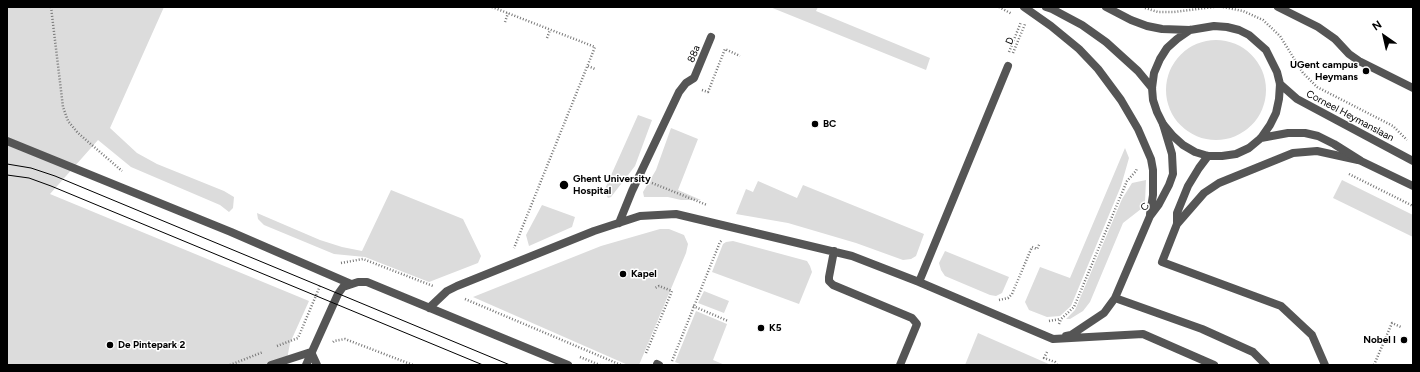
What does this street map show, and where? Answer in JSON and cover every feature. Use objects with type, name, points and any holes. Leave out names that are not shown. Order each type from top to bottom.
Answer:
[{"type":"street","points":[[1024,7],[1051,26],[1079,49],[1098,69],[1121,100],[1138,129],[1151,159],[1153,170],[1153,194],[1150,216]]},
{"type":"street","points":[[1046,7],[1082,25],[1106,42],[1138,70],[1152,88]]},
{"type":"street","points":[[1106,7],[1146,26],[1162,29],[1190,30],[1214,26],[1227,27],[1239,30],[1258,42],[1269,55],[1277,72],[1280,84],[1279,99],[1276,113],[1261,138],[1249,148],[1236,154],[1208,156],[1194,152],[1172,136],[1163,124],[1157,112],[1153,100],[1152,88],[1154,73],[1167,48],[1190,30]]},
{"type":"street","points":[[1278,7],[1318,27],[1335,39],[1359,61],[1413,88]]},
{"type":"street","name":"88a","points":[[619,223],[632,191],[679,92],[686,83],[694,78],[711,37]]},
{"type":"street","points":[[919,282],[1007,62]]},
{"type":"street","name":"Corneel Heymanslaan","points":[[1280,84],[1297,99],[1413,161]]},
{"type":"street","name":"C","points":[[1053,339],[1071,335],[1093,321],[1104,313],[1115,298],[1150,216],[1159,204],[1173,174],[1172,154],[1163,124]]},
{"type":"street","points":[[1261,138],[1288,133],[1304,133],[1318,136],[1334,144],[1360,161],[1413,186]]},
{"type":"street","points":[[7,141],[226,230],[351,284]]},
{"type":"street","points":[[1325,365],[1312,334],[1281,306],[1162,262],[1177,224],[1204,193],[1220,183],[1293,153],[1317,151],[1360,161]]},
{"type":"street","points":[[1177,224],[1177,213],[1188,186],[1208,156]]},
{"type":"street","points":[[429,308],[447,291],[594,231],[640,216],[676,214],[852,256],[919,282],[1053,339],[1143,334],[1214,365]]},
{"type":"street","points":[[834,251],[828,277],[833,285],[912,318],[918,324],[900,365]]},
{"type":"street","points":[[306,365],[338,294],[343,287],[358,282],[367,282],[568,365]]},
{"type":"street","points":[[1115,298],[1202,329],[1253,352],[1266,365]]},
{"type":"street","points":[[271,365],[312,352]]},
{"type":"street","points":[[312,352],[317,365]]},
{"type":"path","points":[[51,7],[63,107],[68,121],[78,133],[122,171],[129,174]]},
{"type":"path","points":[[492,7],[595,47],[507,266]]},
{"type":"path","points":[[1142,7],[1158,12],[1174,12],[1214,7]]},
{"type":"path","points":[[1223,7],[1243,10],[1263,20],[1280,36],[1303,73],[1317,87],[1393,126],[1408,141]]},
{"type":"path","points":[[505,22],[508,13]]},
{"type":"path","points":[[1007,62],[1022,19]]},
{"type":"path","points":[[533,23],[538,20]]},
{"type":"path","name":"D","points":[[1007,62],[1026,22]]},
{"type":"path","points":[[547,38],[550,30]]},
{"type":"path","points":[[701,89],[708,92],[725,50],[740,56]]},
{"type":"path","points":[[588,66],[595,69]]},
{"type":"path","points":[[1057,365],[1055,362],[1044,358],[1061,319],[1074,307],[1126,181],[1136,171],[1139,164]]},
{"type":"path","points":[[648,181],[712,207]]},
{"type":"path","points":[[670,365],[720,242],[730,238],[733,227]]},
{"type":"path","points":[[997,301],[1008,298],[1012,294],[1032,246],[1037,249],[1040,243]]},
{"type":"path","points":[[338,264],[362,259],[447,291],[621,365]]},
{"type":"path","points":[[271,349],[298,338],[325,273]]},
{"type":"path","points":[[644,358],[672,291],[658,286],[655,288]]},
{"type":"path","points":[[466,299],[468,293]]},
{"type":"path","points":[[693,306],[728,321]]},
{"type":"path","points":[[1374,365],[1392,323],[1401,327]]},
{"type":"path","points":[[331,347],[334,341],[345,339],[413,365]]},
{"type":"path","points":[[230,365],[264,351]]},
{"type":"shaded area","points":[[7,7],[164,7],[110,128],[137,153],[157,164],[224,191],[234,197],[233,208],[229,212],[220,205],[131,167],[98,140],[50,194],[309,301],[290,343],[286,365],[7,365]]},
{"type":"shaded area","points":[[770,7],[818,7],[816,11],[930,58],[926,70]]},
{"type":"shaded area","points":[[1216,40],[1235,44],[1251,55],[1262,71],[1266,90],[1262,109],[1251,125],[1235,136],[1216,140],[1197,136],[1181,125],[1170,109],[1166,90],[1170,71],[1181,55],[1197,44]]},
{"type":"shaded area","points":[[638,115],[652,120],[635,166],[611,197],[608,198],[604,191]]},
{"type":"shaded area","points":[[671,128],[698,139],[678,190],[701,200],[681,200],[668,197],[644,197],[643,192],[656,170]]},
{"type":"shaded area","points":[[1125,148],[1129,158],[1121,186],[1071,306],[1060,316],[1047,317],[1029,310],[1025,302],[1040,267],[1070,278]]},
{"type":"shaded area","points":[[1146,180],[1145,202],[1141,209],[1123,223],[1090,302],[1083,311],[1070,319],[1066,319],[1075,310],[1122,199],[1132,183]]},
{"type":"shaded area","points":[[1342,180],[1413,215],[1413,237],[1333,198]]},
{"type":"shaded area","points":[[758,181],[797,198],[803,185],[924,234],[916,256],[911,259],[903,260],[856,243],[788,223],[736,214],[746,189],[753,192]]},
{"type":"shaded area","points":[[391,190],[463,219],[481,256],[478,263],[429,282],[365,257],[334,254],[264,225],[258,219],[257,213],[320,240],[362,251]]},
{"type":"shaded area","points":[[542,205],[575,217],[572,227],[529,246],[526,235]]},
{"type":"shaded area","points":[[660,229],[669,229],[684,235],[688,244],[686,253],[639,365],[628,365],[473,297],[601,246]]},
{"type":"shaded area","points":[[733,241],[807,261],[812,272],[799,304],[712,272],[723,244]]},
{"type":"shaded area","points":[[945,251],[1009,277],[1002,293],[996,296],[990,295],[945,276],[939,263]]},
{"type":"shaded area","points":[[704,291],[729,301],[724,313],[698,303]]},
{"type":"shaded area","points":[[696,311],[727,324],[713,360],[725,365],[683,365],[675,362]]},
{"type":"shaded area","points":[[978,333],[1051,365],[965,365]]},
{"type":"tram line","points":[[7,164],[31,168],[55,176],[510,365]]},
{"type":"tram line","points":[[7,175],[29,178],[51,186],[483,365]]},
{"type":"place","name":"UGent campus Heymans","points":[[1366,71]]},
{"type":"place","name":"BC","points":[[815,124]]},
{"type":"place","name":"Ghent University Hospital","points":[[564,185]]},
{"type":"place","name":"Kapel","points":[[623,274]]},
{"type":"place","name":"K5","points":[[761,328]]},
{"type":"place","name":"Nobel I","points":[[1404,340]]},
{"type":"place","name":"De Pintepark 2","points":[[110,345]]}]
